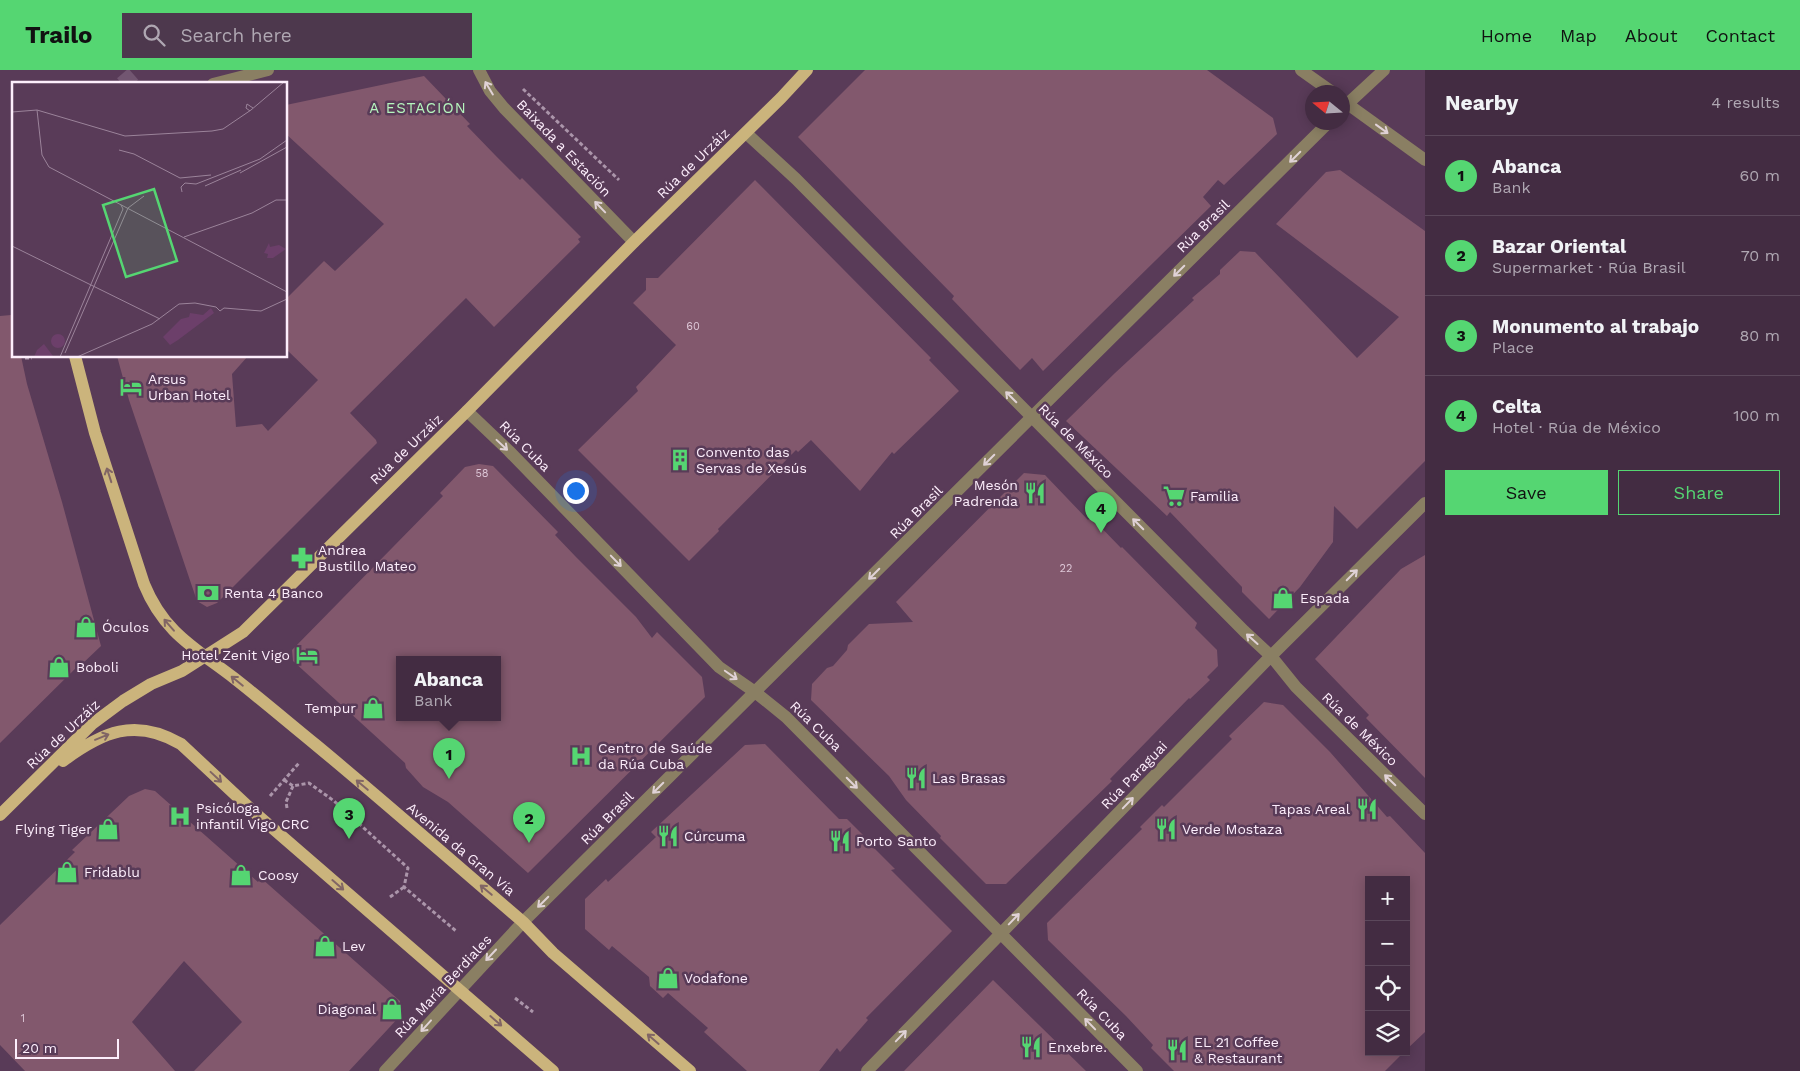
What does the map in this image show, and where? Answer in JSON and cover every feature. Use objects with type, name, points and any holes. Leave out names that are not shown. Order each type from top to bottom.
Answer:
[{"type":"main road","name":"Rúa de Urzáiz","points":[[0,815],[92,724],[123,701],[151,684],[182,671],[243,632],[467,411],[807,70]]},
{"type":"main road","name":"Avenida da Gran Vía","points":[[76,358],[95,433],[146,589],[165,622],[183,641],[206,657],[316,745],[523,922],[553,953],[690,1071]]},
{"type":"main road","points":[[20,795],[69,757],[105,734],[132,729],[168,736],[181,744],[255,813],[553,1071]]},
{"type":"street","points":[[221,82],[268,70]]},
{"type":"street","name":"Baixada a Estación","points":[[479,70],[490,91],[504,108],[634,242]]},
{"type":"street","points":[[1301,70],[1322,85]]},
{"type":"street","points":[[1350,99],[1384,70]]},
{"type":"street","points":[[1350,108],[1425,160]]},
{"type":"street","name":"Rúa Brasil","points":[[523,922],[1321,130]]},
{"type":"street","name":"Rúa de México","points":[[746,132],[796,179],[1271,656],[1296,687],[1425,814]]},
{"type":"street","name":"Rúa Cuba","points":[[467,411],[509,451],[719,667],[786,717],[1137,1071]]},
{"type":"street","name":"Rúa Paraguai","points":[[867,1071],[1271,656],[1425,503]]},
{"type":"street","name":"Rúa María Berdiales","points":[[385,1071],[523,922]]},
{"type":"path","points":[[518,84],[619,180]]},
{"type":"path","points":[[25,358],[32,358]]},
{"type":"path","points":[[255,813],[316,745]]},
{"type":"path","points":[[284,780],[293,786],[309,783],[334,801],[408,868],[404,887],[456,931]]},
{"type":"path","points":[[515,998],[532,1012]]},
{"type":"building","points":[[865,70],[1207,70],[1273,118],[1277,134],[1224,185],[1218,180],[1203,197],[1211,206],[1043,371],[1032,358],[1020,370],[952,299],[954,296],[798,137]]},
{"type":"building","points":[[424,76],[470,124],[467,126],[495,155],[520,180],[522,178],[581,237],[578,239],[580,242],[494,327],[466,298],[350,413],[377,443],[217,603],[207,607],[197,601],[129,400],[118,358],[246,358],[232,374],[236,427],[262,424],[268,431],[318,380],[288,351],[288,297],[324,261],[335,271],[384,224],[288,136],[288,105]]},
{"type":"building","points":[[1340,170],[1425,231],[1425,461],[1357,529],[1334,506],[1333,542],[1300,587],[1269,619],[1242,592],[1242,587],[1170,512],[1167,516],[1066,421],[1194,300],[1192,298],[1220,274],[1220,270],[1240,251],[1255,252],[1357,358],[1399,317],[1276,224],[1326,172]]},
{"type":"building","points":[[755,180],[931,358],[929,360],[959,391],[894,454],[892,452],[860,491],[811,440],[798,452],[796,450],[689,561],[578,450],[638,391],[636,387],[676,345],[633,303],[646,290],[646,278],[658,278]]},
{"type":"building","points":[[11,315],[12,358],[21,358],[27,384],[62,502],[101,646],[80,664],[0,743],[0,316]]},
{"type":"building","points":[[479,464],[493,466],[558,532],[555,535],[636,617],[652,638],[657,632],[702,677],[705,697],[528,873],[448,802],[423,787],[406,768],[405,763],[293,661],[292,650],[443,496],[440,493],[465,467]]},
{"type":"building","points":[[1024,473],[1045,475],[1088,520],[1091,517],[1122,547],[1197,623],[1195,628],[1217,650],[1218,666],[1207,677],[1210,680],[1189,698],[1110,779],[1112,781],[1006,884],[986,884],[940,838],[941,836],[906,800],[889,776],[811,700],[812,684],[827,668],[833,666],[847,650],[848,645],[869,624],[913,622],[896,602]]},
{"type":"building","points":[[1425,555],[1425,778],[1366,718],[1369,715],[1315,659],[1401,569]]},
{"type":"building","points":[[1264,702],[1283,705],[1330,752],[1387,817],[1390,816],[1425,853],[1425,1032],[1410,1046],[1410,876],[1365,876],[1365,1056],[1400,1056],[1385,1071],[1174,1071],[1151,1048],[1153,1045],[1126,1016],[1048,940],[1047,923],[1142,829],[1140,827],[1162,805],[1164,807],[1232,739],[1229,736]]},
{"type":"building","points":[[765,744],[839,819],[847,819],[864,836],[895,869],[891,870],[952,931],[866,1018],[868,1020],[840,1052],[837,1048],[819,1071],[747,1071],[704,1032],[708,1028],[668,993],[663,998],[650,986],[649,977],[612,946],[609,950],[585,929],[585,899],[606,879],[608,882],[656,837],[651,832],[745,745]]},
{"type":"building","points":[[145,789],[155,791],[258,882],[261,878],[400,1001],[401,1015],[349,1071],[194,1071],[242,1022],[184,961],[132,1022],[175,1071],[25,1071],[0,1045],[0,925],[75,852],[72,850],[129,796]]},
{"type":"building","points":[[993,980],[1086,1071],[904,1071]]},
{"type":"tunnel","points":[[124,82],[138,70]]},
{"type":"place","name":"Arsus Urban Hotel","points":[[131,387]]},
{"type":"place","name":"Convento das Servas de Xesús","points":[[680,460]]},
{"type":"place","name":"Mesón Padrenda","points":[[1035,493]]},
{"type":"place","name":"Familia","points":[[1174,496]]},
{"type":"place","name":"Celta","points":[[1101,533]]},
{"type":"place","name":"Andrea Bustillo Mateo","points":[[302,558]]},
{"type":"place","name":"Renta 4 Banco","points":[[208,593]]},
{"type":"place","name":"Espada","points":[[1283,598]]},
{"type":"place","name":"Óculos","points":[[86,627]]},
{"type":"place","name":"Hotel Zenit Vigo","points":[[307,655]]},
{"type":"place","name":"Boboli","points":[[59,667]]},
{"type":"place","name":"Tempur","points":[[373,708]]},
{"type":"place","name":"Centro de Saúde da Rúa Cuba","points":[[581,756]]},
{"type":"place","name":"Las Brasas","points":[[916,778]]},
{"type":"place","name":"Abanca","points":[[449,779]]},
{"type":"place","name":"Tapas Areal","points":[[1367,809]]},
{"type":"place","name":"Psicóloga infantil Vigo CRC","points":[[180,816]]},
{"type":"place","name":"Flying Tiger","points":[[108,829]]},
{"type":"place","name":"Verde Mostaza","points":[[1166,829]]},
{"type":"place","name":"Cúrcuma","points":[[668,836]]},
{"type":"place","name":"Monumento al trabajo","points":[[349,839]]},
{"type":"place","name":"Porto Santo","points":[[840,841]]},
{"type":"place","name":"Bazar Oriental","points":[[529,843]]},
{"type":"place","name":"Fridablu","points":[[67,872]]},
{"type":"place","name":"Coosy","points":[[241,875]]},
{"type":"place","name":"Lev","points":[[325,946]]},
{"type":"place","name":"Vodafone","points":[[668,978]]},
{"type":"place","name":"Diagonal","points":[[392,1009]]},
{"type":"place","name":"Enxebre.","points":[[1031,1047]]},
{"type":"place","name":"EL 21 Coffee & Restaurant","points":[[1177,1050]]},
{"type":"district","name":"A ESTACIÓN","points":[[418,108]]}]
